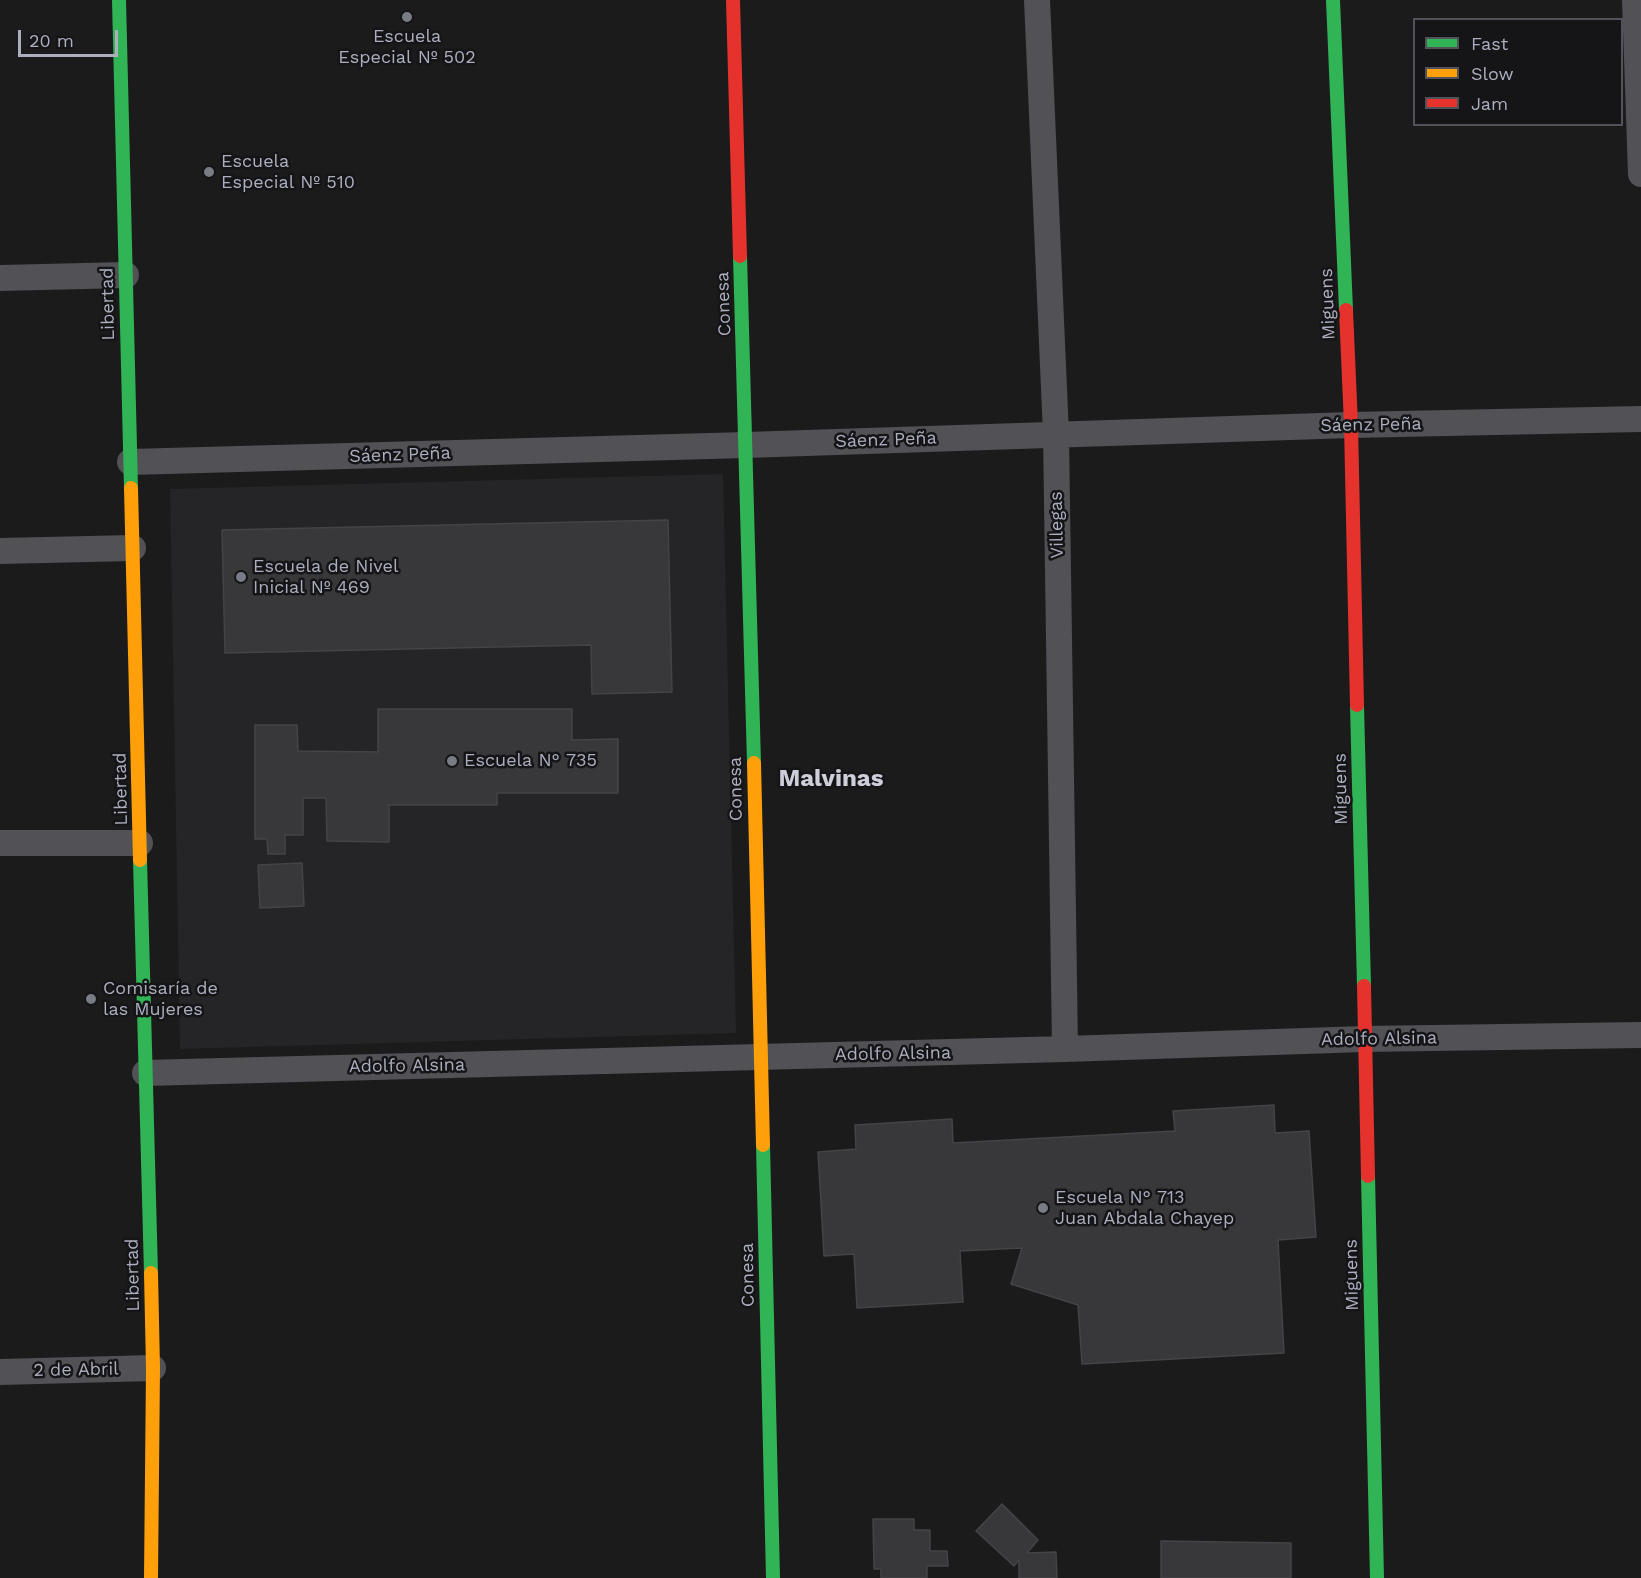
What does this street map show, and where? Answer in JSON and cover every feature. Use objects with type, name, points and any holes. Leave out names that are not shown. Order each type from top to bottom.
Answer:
[{"type":"street","name":"Libertad","points":[[119,0],[153,1368],[152,1578]]},
{"type":"street","name":"Conesa","points":[[733,0],[773,1578]]},
{"type":"street","name":"Villegas","points":[[1037,0],[1056,434],[1065,1049]]},
{"type":"street","name":"Miguens","points":[[1334,0],[1351,425],[1377,1578]]},
{"type":"street","points":[[1635,0],[1641,174]]},
{"type":"street","points":[[0,278],[126,275]]},
{"type":"street","name":"Sáenz Peña","points":[[130,462],[1351,425],[1641,419]]},
{"type":"street","points":[[0,550],[133,548]]},
{"type":"street","points":[[0,843],[140,843]]},
{"type":"street","name":"Adolfo Alsina","points":[[145,1073],[1364,1039],[1641,1035]]},
{"type":"street","name":"2 de Abril","points":[[0,1372],[153,1368]]},
{"type":"shaded area","name":"Escuela N° 735","points":[[723,474],[736,1033],[180,1049],[170,489]]},
{"type":"building","points":[[668,520],[672,692],[592,694],[591,645],[225,653],[222,530]]},
{"type":"building","points":[[378,709],[572,709],[572,740],[618,739],[618,793],[497,793],[497,805],[389,805],[389,842],[327,841],[326,798],[303,798],[303,835],[285,835],[285,854],[268,854],[267,839],[255,839],[255,725],[297,725],[298,751],[378,752]]},
{"type":"building","points":[[302,863],[304,906],[260,908],[258,865]]},
{"type":"building","points":[[1274,1105],[1275,1133],[1309,1131],[1316,1237],[1278,1240],[1284,1353],[1082,1364],[1078,1305],[1011,1284],[1022,1248],[960,1251],[963,1302],[857,1308],[854,1254],[824,1256],[818,1152],[856,1149],[855,1125],[952,1119],[953,1143],[1175,1131],[1173,1111]]},
{"type":"building","points":[[1002,1504],[1038,1540],[1027,1553],[1056,1552],[1057,1578],[1019,1578],[1019,1560],[1014,1566],[976,1531]]},
{"type":"building","points":[[873,1519],[914,1519],[914,1530],[930,1530],[930,1551],[947,1551],[948,1566],[927,1566],[927,1578],[881,1578],[881,1569],[874,1569]]},
{"type":"building","points":[[1161,1541],[1291,1543],[1291,1578],[1161,1578]]},
{"type":"traffic: fast","points":[[119,0],[131,488]]},
{"type":"traffic: fast","points":[[1333,0],[1346,310]]},
{"type":"traffic: fast","points":[[740,256],[754,763]]},
{"type":"traffic: fast","points":[[1357,705],[1364,986]]},
{"type":"traffic: fast","points":[[140,860],[151,1273]]},
{"type":"traffic: fast","points":[[763,1145],[773,1578]]},
{"type":"traffic: fast","points":[[1368,1176],[1377,1578]]},
{"type":"traffic: slow","points":[[131,488],[140,860]]},
{"type":"traffic: slow","points":[[754,763],[763,1145]]},
{"type":"traffic: slow","points":[[151,1273],[153,1368],[151,1578]]},
{"type":"traffic: jam","points":[[733,0],[740,256]]},
{"type":"traffic: jam","points":[[1346,310],[1357,705]]},
{"type":"traffic: jam","points":[[1364,986],[1368,1176]]},
{"type":"place","name":"Escuela Especial Nº 502","points":[[407,17]]},
{"type":"place","name":"Escuela Especial Nº 510","points":[[209,172]]},
{"type":"place","name":"Escuela de Nivel Inicial Nº 469","points":[[241,577]]},
{"type":"place","name":"Escuela N° 735","points":[[452,761]]},
{"type":"place","name":"Comisaría de las Mujeres","points":[[91,999]]},
{"type":"place","name":"Escuela N° 713 Juan Abdala Chayep","points":[[1043,1208]]},
{"type":"district","name":"Malvinas","points":[[831,779]]}]
